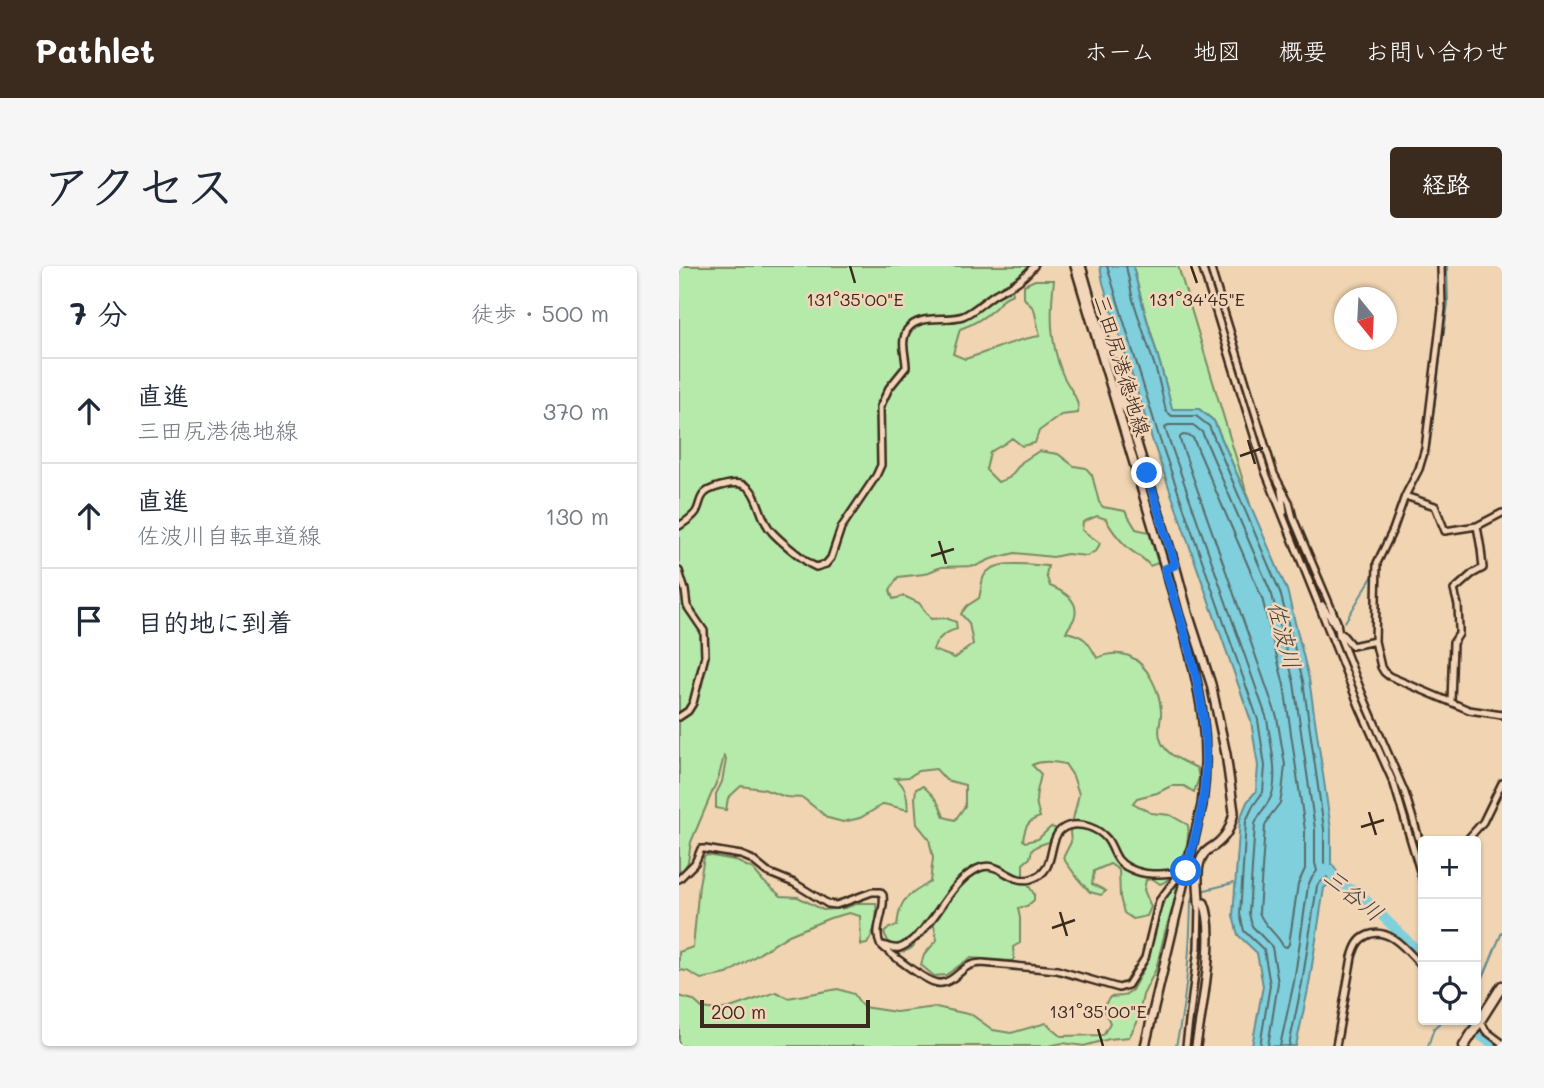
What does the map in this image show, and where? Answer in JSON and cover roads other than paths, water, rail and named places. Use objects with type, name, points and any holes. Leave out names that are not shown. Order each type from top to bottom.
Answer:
[{"type":"main road","name":"三田尻港徳地線","points":[[1075,266],[1194,668],[1204,719],[1206,779],[1199,824],[1184,871],[1145,1046]]},
{"type":"main road","points":[[1081,266],[1131,418],[1211,684],[1223,735],[1234,812],[1223,839],[1202,855],[1198,872],[1199,901],[1204,903],[1206,908],[1209,930],[1196,1046]]},
{"type":"main road","points":[[1481,1017],[1502,985]]},
{"type":"main road","points":[[1464,1046],[1476,1025]]},
{"type":"street","points":[[679,526],[695,513],[701,497],[706,492],[732,483],[741,484],[754,493],[772,533],[810,564],[827,564],[841,528],[881,465],[880,407],[889,388],[906,367],[904,338],[908,328],[916,322],[964,316],[1023,277],[1034,266]]},
{"type":"street","points":[[1202,266],[1265,471],[1360,708],[1394,784],[1418,864]]},
{"type":"street","points":[[1210,266],[1274,474],[1289,502],[1293,518],[1337,622],[1339,635],[1364,698],[1405,793],[1418,836]]},
{"type":"street","points":[[1441,266],[1442,309],[1425,449],[1419,469],[1377,563],[1375,641],[1379,662],[1389,676],[1469,710],[1502,715]]},
{"type":"street","points":[[1117,382],[1117,401],[1131,418]]},
{"type":"street","points":[[1281,487],[1283,514]]},
{"type":"street","points":[[1407,497],[1435,506],[1445,531],[1477,526],[1502,513]]},
{"type":"street","points":[[1451,702],[1453,643],[1459,634],[1458,605],[1454,590],[1483,568],[1477,526]]},
{"type":"street","points":[[1165,569],[1175,565]]},
{"type":"street","points":[[679,571],[687,607],[704,631],[705,656],[693,703],[688,711],[679,717]]},
{"type":"street","points":[[1319,605],[1322,605],[1350,645],[1375,641]]},
{"type":"street","points":[[1470,836],[1483,822],[1502,783]]},
{"type":"street","points":[[880,944],[892,948],[907,944],[924,930],[957,886],[977,869],[996,866],[1017,880],[1039,877],[1048,867],[1055,839],[1065,827],[1077,824],[1098,831],[1107,840],[1118,860],[1128,868],[1156,875],[1184,871]]},
{"type":"street","points":[[679,879],[695,863],[701,849],[705,849],[751,859],[767,872],[794,883],[828,904],[836,905],[872,892],[880,892],[883,895],[884,908],[877,937],[880,944],[932,982],[945,983],[966,966],[982,963],[1057,970],[1119,988],[1128,985],[1145,958],[1159,901],[1184,871]]},
{"type":"street","points":[[1183,883],[1199,883]]},
{"type":"street","points":[[1186,1046],[1198,948],[1199,901]]},
{"type":"street","points":[[1336,1046],[1350,965],[1360,940],[1367,935],[1385,934],[1418,962]]},
{"type":"street","points":[[1479,1025],[1502,1043]]},
{"type":"water","name":"佐波川","points":[[1100,266],[1133,266],[1172,409],[1199,409],[1214,421],[1287,590],[1309,679],[1331,829],[1331,863],[1340,876],[1324,888],[1309,985],[1296,1046],[1252,1046],[1263,986],[1257,953],[1238,935],[1233,916],[1240,819],[1247,802],[1256,791],[1258,766],[1251,721],[1153,442]]},
{"type":"waterway","points":[[1408,496],[1419,476],[1430,443],[1448,304],[1447,266]]},
{"type":"waterway","points":[[1396,529],[1402,511]]},
{"type":"waterway","points":[[1380,564],[1394,534]]},
{"type":"waterway","points":[[1345,622],[1375,572]]},
{"type":"waterway","name":"三谷川","points":[[1327,869],[1341,883],[1364,898],[1418,951]]},
{"type":"waterway","points":[[1201,891],[1233,883]]},
{"type":"waterway","points":[[1176,1046],[1187,974],[1191,901],[1196,892]]},
{"type":"waterway","points":[[1481,981],[1502,932]]},
{"type":"waterway","points":[[1428,1046],[1437,1025]]},
{"type":"waterway","name":"三谷川","points":[[1473,1025],[1481,1036],[1496,1046]]}]
